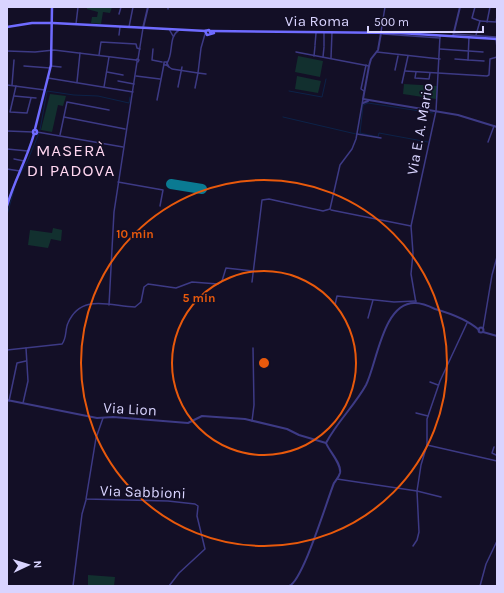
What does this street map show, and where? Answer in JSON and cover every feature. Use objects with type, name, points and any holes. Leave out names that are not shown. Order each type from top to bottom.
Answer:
[{"type":"main road","points":[[7,206],[8,194],[30,151],[51,67],[53,23],[52,7]]},
{"type":"main road","points":[[7,27],[32,23],[53,23],[200,31],[210,33]]},
{"type":"main road","points":[[205,32],[210,33]]},
{"type":"main road","name":"Via Roma","points":[[210,33],[381,32],[440,37],[454,35],[496,38]]},
{"type":"street","points":[[76,24],[78,7]]},
{"type":"street","points":[[119,14],[120,7]]},
{"type":"street","points":[[129,27],[133,7]]},
{"type":"street","points":[[109,305],[114,212],[123,147],[136,76],[137,60],[148,7]]},
{"type":"street","points":[[330,209],[340,164],[352,149],[357,134],[371,59],[377,52],[385,7]]},
{"type":"street","points":[[454,35],[460,7]]},
{"type":"street","points":[[475,7],[472,18],[480,21],[496,22],[497,16]]},
{"type":"street","points":[[487,22],[490,7]]},
{"type":"street","points":[[476,36],[480,21]]},
{"type":"street","points":[[119,36],[120,27]]},
{"type":"street","points":[[169,30],[173,36]]},
{"type":"street","points":[[157,100],[162,68],[169,60],[173,36],[179,30]]},
{"type":"street","points":[[195,88],[205,32]]},
{"type":"street","points":[[314,56],[316,32]]},
{"type":"street","points":[[323,57],[324,32]]},
{"type":"street","points":[[331,59],[332,32]]},
{"type":"street","points":[[204,41],[210,33]]},
{"type":"street","name":"Via Roma","points":[[454,35],[476,36]]},
{"type":"street","name":"Via E. A. Mario","points":[[416,302],[411,274],[413,255],[411,226],[436,111],[440,37]]},
{"type":"street","points":[[468,60],[469,37]]},
{"type":"street","points":[[496,38],[497,48]]},
{"type":"street","points":[[99,55],[101,42],[136,44],[137,48],[140,49]]},
{"type":"street","points":[[153,49],[152,60],[165,63],[169,67],[206,74]]},
{"type":"street","points":[[440,49],[483,52]]},
{"type":"street","points":[[7,51],[35,52],[52,50],[137,60]]},
{"type":"street","points":[[296,52],[370,66]]},
{"type":"street","points":[[377,52],[440,59]]},
{"type":"street","points":[[77,82],[80,53]]},
{"type":"street","points":[[395,70],[398,55]]},
{"type":"street","points":[[402,84],[408,56]]},
{"type":"street","points":[[104,87],[109,57]]},
{"type":"street","points":[[405,71],[487,76],[489,75],[490,59],[497,57]]},
{"type":"street","points":[[455,59],[484,61]]},
{"type":"street","points":[[12,85],[14,60]]},
{"type":"street","points":[[24,66],[61,67]]},
{"type":"street","points":[[364,91],[361,89],[366,66]]},
{"type":"street","points":[[178,87],[182,67]]},
{"type":"street","points":[[107,72],[123,75]]},
{"type":"street","points":[[416,72],[416,78],[429,79],[430,73]]},
{"type":"street","points":[[136,76],[160,79]]},
{"type":"street","points":[[48,78],[133,92]]},
{"type":"street","points":[[363,78],[367,79]]},
{"type":"street","points":[[118,81],[134,84]]},
{"type":"street","points":[[7,85],[45,90]]},
{"type":"street","points":[[16,86],[10,112],[32,114]]},
{"type":"street","points":[[14,96],[36,98]]},
{"type":"street","points":[[364,96],[372,101]]},
{"type":"street","points":[[27,113],[31,98]]},
{"type":"street","points":[[363,99],[436,111],[497,128]]},
{"type":"street","points":[[362,103],[372,101]]},
{"type":"street","points":[[60,135],[67,102],[108,110]]},
{"type":"street","points":[[64,117],[126,129]]},
{"type":"street","points":[[488,142],[494,126]]},
{"type":"street","points":[[7,130],[60,135],[123,147]]},
{"type":"street","points":[[357,134],[381,138]]},
{"type":"street","points":[[7,149],[30,151]]},
{"type":"street","points":[[14,160],[25,161]]},
{"type":"street","points":[[7,169],[20,171]]},
{"type":"street","points":[[118,182],[163,190],[160,206]]},
{"type":"street","points":[[252,282],[262,200],[269,199],[323,211],[330,209],[340,213],[411,226]]},
{"type":"street","points":[[481,329],[497,257]]},
{"type":"street","points":[[8,350],[62,344],[67,323],[78,307],[88,304],[138,306],[142,300],[144,287],[148,284],[176,288],[192,282],[218,284],[222,281],[226,268],[253,271]]},
{"type":"street","points":[[335,305],[337,296],[394,302],[416,302],[446,312],[497,336]]},
{"type":"street","points":[[368,318],[373,300]]},
{"type":"street","points":[[289,586],[295,582],[302,568],[340,469],[326,443],[365,386],[372,370],[384,331],[394,314],[400,307],[410,302]]},
{"type":"street","points":[[413,546],[417,540],[419,532],[417,491],[421,465],[427,445],[426,426],[428,416],[438,385],[467,323]]},
{"type":"street","points":[[23,404],[28,380],[26,348]]},
{"type":"street","points":[[252,421],[254,405],[253,348]]},
{"type":"street","points":[[8,400],[17,363],[27,361]]},
{"type":"street","points":[[430,382],[438,385]]},
{"type":"street","name":"Via Lion","points":[[8,400],[78,415],[103,418],[113,417],[188,423],[202,416],[242,419],[294,432],[326,443]]},
{"type":"street","points":[[416,413],[428,416]]},
{"type":"street","points":[[73,586],[82,514],[86,499],[96,438],[103,418]]},
{"type":"street","points":[[427,445],[497,461],[497,451]]},
{"type":"street","points":[[494,447],[492,453],[496,455]]},
{"type":"street","points":[[337,479],[417,491],[441,497]]},
{"type":"street","name":"Via Sabbioni","points":[[86,499],[168,501],[197,505],[197,516],[205,549],[179,573],[169,586]]},
{"type":"street","points":[[480,586],[486,564],[497,541]]},
{"type":"green space","points":[[87,7],[112,7],[110,13],[103,12],[101,24],[91,23],[92,17],[97,17],[98,12],[87,9]]},
{"type":"green space","points":[[298,56],[323,61],[320,77],[295,72]]},
{"type":"green space","points":[[297,76],[321,81],[318,93],[295,89]]},
{"type":"green space","points":[[404,84],[437,86],[436,99],[403,94]]},
{"type":"green space","points":[[50,94],[66,96],[63,106],[58,105],[52,132],[41,130]]},
{"type":"green space","points":[[53,228],[62,230],[61,241],[51,239],[48,248],[28,245],[30,230],[52,233]]},
{"type":"green space","points":[[88,575],[115,577],[114,586],[88,585]]},
{"type":"waterway","points":[[289,91],[322,97],[326,79]]},
{"type":"waterway","points":[[40,130],[47,91],[74,95],[98,96],[129,103],[130,97]]},
{"type":"waterway","points":[[428,142],[379,133],[378,137],[360,133],[363,105],[368,103],[433,113]]},
{"type":"waterway","points":[[283,117],[356,134]]},
{"type":"waterway","points":[[19,176],[27,162],[39,133]]},
{"type":"waterway","points":[[7,215],[14,190]]},
{"type":"runway","points":[[171,184],[202,189]]},
{"type":"district","name":"MASERÀ DI PADOVA","points":[[71,160]]}]
